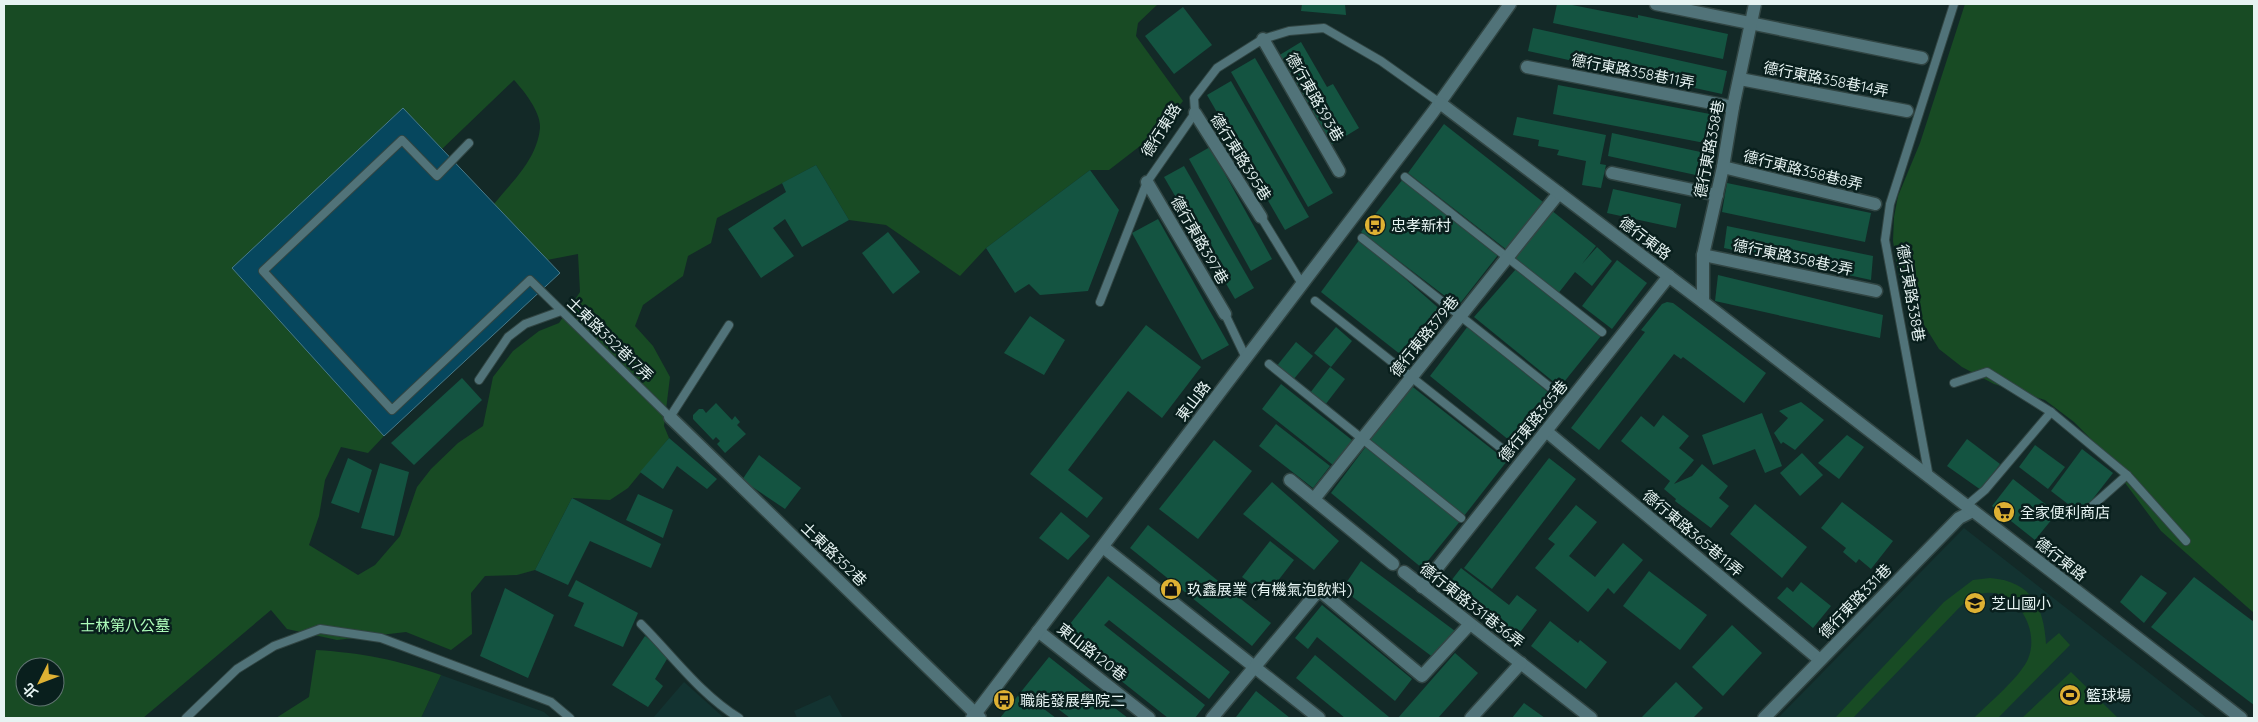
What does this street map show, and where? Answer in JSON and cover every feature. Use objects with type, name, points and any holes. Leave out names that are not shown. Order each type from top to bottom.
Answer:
[{"type":"street","points":[[1440,102],[1510,4]]},
{"type":"street","points":[[1656,4],[1922,58]]},
{"type":"street","name":"德行東路358巷","points":[[1703,302],[1704,255],[1755,4]]},
{"type":"street","name":"德行東路393巷","points":[[1263,39],[1339,171]]},
{"type":"street","name":"德行東路358巷11弄","points":[[1527,67],[1733,107]]},
{"type":"street","name":"德行東路358巷14弄","points":[[1740,78],[1907,111]]},
{"type":"street","name":"德行東路","points":[[1440,102],[1703,302],[2241,718]]},
{"type":"street","name":"東山路","points":[[976,717],[1038,631],[1440,102]]},
{"type":"street","name":"德行東路395巷","points":[[1195,113],[1261,217]]},
{"type":"street","name":"德行東路358巷8弄","points":[[1723,167],[1875,204]]},
{"type":"street","points":[[1612,173],[1717,195]]},
{"type":"street","name":"德行東路397巷","points":[[1147,182],[1225,314]]},
{"type":"street","name":"德行東路379巷","points":[[1314,499],[1559,193]]},
{"type":"street","name":"德行東路358巷2弄","points":[[1704,255],[1876,291]]},
{"type":"street","name":"德行東路365巷","points":[[1422,587],[1669,276]]},
{"type":"street","name":"士東路352巷","points":[[670,417],[976,717]]},
{"type":"street","name":"德行東路365巷11弄","points":[[1546,431],[1820,660]]},
{"type":"street","points":[[1290,480],[1393,564]]},
{"type":"street","name":"德行東路331巷","points":[[1764,718],[1969,509]]},
{"type":"street","points":[[1103,547],[1319,718]]},
{"type":"street","name":"德行東路331巷36弄","points":[[1404,572],[1521,663]]},
{"type":"street","points":[[1212,718],[1256,668],[1319,590],[1422,676],[1470,624]]},
{"type":"street","name":"東山路120巷","points":[[1038,631],[1149,718]]},
{"type":"street","points":[[1471,718],[1521,663],[1591,718]]},
{"type":"lane","name":"德行東路338巷","points":[[1929,477],[1885,240],[1890,204],[1954,4]]},
{"type":"lane","name":"德行東路","points":[[1100,302],[1147,182],[1195,113],[1194,98],[1217,68],[1263,39],[1289,31],[1324,28],[1381,60],[1440,102]]},
{"type":"lane","name":"士東路352巷17弄","points":[[469,143],[437,176],[402,140],[263,271],[392,410],[530,280],[670,417]]},
{"type":"lane","points":[[1405,178],[1602,332]]},
{"type":"lane","points":[[1261,217],[1302,284]]},
{"type":"lane","points":[[1362,238],[1556,392]]},
{"type":"lane","points":[[1315,301],[1510,455]]},
{"type":"lane","points":[[479,380],[508,337],[525,324],[561,311]]},
{"type":"lane","points":[[1225,314],[1246,358]]},
{"type":"lane","points":[[670,417],[729,325]]},
{"type":"lane","points":[[1269,364],[1461,518]]},
{"type":"lane","points":[[1954,383],[1987,372],[2051,412],[2127,475],[2186,541]]},
{"type":"lane","points":[[1969,509],[2051,412]]},
{"type":"lane","points":[[2091,507],[2127,475]]},
{"type":"lane","points":[[641,624],[695,682],[724,709],[739,718]]},
{"type":"lane","points":[[186,718],[237,669],[274,646],[320,629],[381,638],[551,702],[570,718]]},
{"type":"shaded area","name":"芝山國小","points":[[1964,528],[2207,718],[1778,718]]},
{"type":"shaded area","points":[[441,675],[544,712],[551,718],[421,718]]},
{"type":"shaded area","points":[[684,682],[724,718],[653,718]]},
{"type":"shaded area","points":[[830,695],[843,718],[797,718],[794,711]]},
{"type":"green space","name":"士林第八公墓","points":[[4,4],[1158,4],[1138,23],[1136,36],[1183,101],[1153,136],[1109,170],[1090,170],[986,248],[960,276],[886,225],[849,220],[816,165],[717,218],[711,243],[688,256],[683,276],[643,305],[635,326],[653,346],[670,377],[664,426],[669,438],[628,488],[610,500],[572,498],[535,570],[517,575],[485,576],[471,593],[472,634],[451,650],[406,632],[337,640],[287,629],[271,610],[143,718],[4,718]],"holes":[[[514,80],[527,96],[540,122],[538,139],[523,169],[494,204],[547,260],[578,254],[580,292],[559,323],[539,331],[513,351],[493,377],[483,426],[458,443],[431,469],[417,487],[400,536],[375,565],[358,575],[309,545],[319,516],[325,480],[341,447],[368,453],[384,436],[233,268],[403,108],[442,149]]]},
{"type":"green space","points":[[1965,4],[2254,4],[2254,613],[2161,531],[2096,444],[2074,422],[2045,400],[1994,384],[1962,367],[1939,349],[1911,304],[1898,271],[1893,241],[1894,217],[1898,196],[1920,143]]},
{"type":"green space","points":[[1990,578],[2016,584],[2033,598],[2042,618],[2046,644],[2059,633],[2070,645],[1998,718],[1974,718],[2012,681],[2024,666],[2031,646],[2031,633],[2027,620],[2011,600],[2000,594],[1987,593],[1974,596],[1962,605],[1853,718],[1835,718],[1944,602],[1973,580]]},
{"type":"green space","points":[[316,650],[380,658],[441,675],[421,718],[276,718],[309,697]]},
{"type":"green space","name":"籃球場","points":[[2071,672],[2118,718],[2022,718]]},
{"type":"water","points":[[403,108],[560,273],[384,436],[232,268]]},
{"type":"building","points":[[1302,4],[1345,4],[1346,15],[1301,11]]},
{"type":"building","points":[[1557,4],[1567,4],[1638,18],[1638,15],[1728,34],[1723,59],[1553,23]]},
{"type":"building","points":[[1183,7],[1212,45],[1174,74],[1145,36]]},
{"type":"building","points":[[1533,28],[1727,71],[1722,94],[1528,51]]},
{"type":"building","points":[[1301,42],[1327,87],[1333,84],[1359,128],[1331,145],[1278,56]]},
{"type":"building","points":[[1255,58],[1333,193],[1308,207],[1231,72]]},
{"type":"building","points":[[1231,81],[1309,217],[1285,230],[1207,95]]},
{"type":"building","points":[[1558,85],[1715,115],[1710,144],[1553,114]]},
{"type":"building","points":[[1517,117],[1606,135],[1600,164],[1606,165],[1601,188],[1582,185],[1586,161],[1557,155],[1559,150],[1538,146],[1539,140],[1513,135]]},
{"type":"building","points":[[1444,124],[1543,202],[1507,250],[1408,173]]},
{"type":"building","points":[[1612,133],[1710,154],[1705,177],[1608,156]]},
{"type":"building","points":[[1210,147],[1272,259],[1251,271],[1189,159]]},
{"type":"building","points":[[816,165],[849,220],[802,247],[785,219],[773,228],[794,256],[761,278],[728,229],[786,192],[782,183]]},
{"type":"building","points":[[1184,166],[1254,288],[1235,299],[1164,177]]},
{"type":"building","points":[[1090,170],[1119,210],[1088,291],[1040,295],[1029,284],[1015,293],[986,248]]},
{"type":"building","points":[[1403,179],[1498,255],[1458,306],[1361,232]]},
{"type":"building","points":[[1727,183],[1871,213],[1865,242],[1722,212]]},
{"type":"building","points":[[1613,189],[1681,204],[1676,228],[1607,213]]},
{"type":"building","points":[[1551,210],[1596,246],[1582,264],[1597,247],[1612,261],[1592,286],[1575,272],[1557,295],[1512,259]]},
{"type":"building","points":[[1158,219],[1229,345],[1202,360],[1132,233]]},
{"type":"building","points":[[1727,226],[1873,256],[1871,280],[1724,248]]},
{"type":"building","points":[[888,232],[920,272],[893,294],[862,253]]},
{"type":"building","points":[[1360,239],[1443,312],[1405,358],[1321,292]]},
{"type":"building","points":[[1617,260],[1647,283],[1612,329],[1582,306]]},
{"type":"building","points":[[1516,269],[1601,336],[1560,387],[1474,317]]},
{"type":"building","points":[[1718,275],[1883,315],[1880,338],[1715,301]]},
{"type":"building","points":[[1667,302],[1673,303],[1766,373],[1744,403],[1683,357],[1681,359],[1674,354],[1599,450],[1571,428],[1645,332],[1641,330],[1662,304]]},
{"type":"building","points":[[1030,316],[1065,340],[1044,375],[1004,353]]},
{"type":"building","points":[[1146,325],[1201,367],[1162,418],[1128,391],[1068,470],[1103,498],[1087,518],[1030,474]]},
{"type":"building","points":[[1468,326],[1555,398],[1515,445],[1430,376]]},
{"type":"building","points":[[1336,327],[1352,341],[1331,367],[1314,353]]},
{"type":"building","points":[[1296,342],[1313,356],[1293,380],[1276,367]]},
{"type":"building","points":[[1330,367],[1345,379],[1325,405],[1310,393]]},
{"type":"building","points":[[462,378],[482,400],[414,465],[391,443]]},
{"type":"building","points":[[1281,384],[1352,440],[1333,465],[1262,409]]},
{"type":"building","points":[[1409,384],[1507,461],[1464,516],[1366,439]]},
{"type":"building","points":[[1801,402],[1824,420],[1795,450],[1783,442],[1781,444],[1774,433],[1788,418],[1779,411]]},
{"type":"building","points":[[716,403],[732,420],[735,416],[740,422],[737,425],[746,434],[725,453],[717,444],[720,441],[716,437],[713,440],[693,419],[693,415],[699,409],[703,409],[706,413]]},
{"type":"building","points":[[1762,413],[1782,466],[1765,473],[1755,449],[1713,465],[1702,435]]},
{"type":"building","points":[[1663,415],[1689,436],[1679,448],[1694,460],[1674,484],[1692,476],[1702,464],[1728,486],[1719,498],[1729,506],[1711,528],[1675,501],[1676,499],[1664,489],[1670,481],[1621,441],[1641,416],[1654,427]]},
{"type":"building","points":[[1276,424],[1330,466],[1313,488],[1259,446]]},
{"type":"building","points":[[1847,435],[1864,447],[1839,479],[1818,463]]},
{"type":"building","points":[[669,438],[717,479],[707,489],[677,466],[663,489],[640,472]]},
{"type":"building","points":[[1967,439],[2000,464],[1981,490],[1947,466]]},
{"type":"building","points":[[1214,440],[1252,471],[1198,539],[1159,509]]},
{"type":"building","points":[[1367,445],[1461,520],[1422,568],[1331,493]]},
{"type":"building","points":[[2035,445],[2065,467],[2048,489],[2019,467]]},
{"type":"building","points":[[2082,449],[2113,473],[2081,514],[2051,491]]},
{"type":"building","points":[[1802,453],[1823,475],[1800,496],[1780,473]]},
{"type":"building","points":[[759,455],[801,488],[785,509],[742,480]]},
{"type":"building","points":[[348,458],[372,470],[359,513],[331,503]]},
{"type":"building","points":[[1549,458],[1576,479],[1492,589],[1464,568]]},
{"type":"building","points":[[380,463],[409,472],[394,536],[361,528]]},
{"type":"building","points":[[2013,479],[2057,513],[2035,540],[1992,506]]},
{"type":"building","points":[[1272,482],[1339,541],[1314,570],[1243,514]]},
{"type":"building","points":[[638,494],[673,510],[663,538],[626,520]]},
{"type":"building","points":[[572,498],[661,544],[651,568],[590,541],[568,585],[535,570]]},
{"type":"building","points":[[1842,502],[1893,541],[1871,569],[1859,559],[1856,563],[1843,552],[1846,548],[1821,528]]},
{"type":"building","points":[[1755,504],[1807,547],[1782,578],[1730,534]]},
{"type":"building","points":[[1576,505],[1597,522],[1569,556],[1595,577],[1623,543],[1643,560],[1614,594],[1608,588],[1588,612],[1535,568],[1555,544],[1548,539]]},
{"type":"building","points":[[1061,512],[1090,536],[1068,560],[1039,538]]},
{"type":"building","points":[[1148,525],[1271,623],[1252,646],[1130,548]]},
{"type":"building","points":[[1270,541],[1294,560],[1267,595],[1242,577]]},
{"type":"building","points":[[1361,561],[1455,631],[1434,658],[1342,589]]},
{"type":"building","points":[[1461,568],[1509,605],[1517,595],[1537,610],[1515,639],[1447,586]]},
{"type":"building","points":[[1649,571],[1707,615],[1680,650],[1623,606]]},
{"type":"building","points":[[2141,575],[2167,593],[2144,623],[2120,602]]},
{"type":"building","points":[[1108,576],[1230,672],[1209,699],[1109,620],[1104,625],[1205,705],[1195,718],[1168,718],[1062,634]]},
{"type":"building","points":[[2194,577],[2254,622],[2254,705],[2151,627]]},
{"type":"building","points":[[576,580],[638,613],[623,647],[574,626],[584,603],[568,596]]},
{"type":"building","points":[[1801,582],[1831,606],[1813,628],[1777,598],[1787,587],[1793,592]]},
{"type":"building","points":[[505,588],[554,615],[528,678],[480,656]]},
{"type":"building","points":[[1322,605],[1412,679],[1395,701],[1317,637],[1308,649],[1295,638]]},
{"type":"building","points":[[1550,621],[1578,643],[1580,640],[1607,662],[1586,689],[1531,646]]},
{"type":"building","points":[[1732,625],[1762,653],[1723,696],[1692,667]]},
{"type":"building","points":[[645,636],[670,654],[655,679],[663,686],[648,707],[612,685]]},
{"type":"building","points":[[1455,653],[1478,673],[1438,718],[1398,718]]},
{"type":"building","points":[[1315,655],[1389,717],[1345,718],[1296,678]]},
{"type":"building","points":[[1049,657],[1128,718],[1070,718],[1045,699],[1040,706],[1056,718],[1000,718]]},
{"type":"building","points":[[1676,682],[1703,708],[1693,718],[1641,718]]},
{"type":"building","points":[[1256,691],[1290,718],[1236,717]]},
{"type":"building","points":[[1524,703],[1545,718],[1512,718]]},
{"type":"place","name":"忠孝新村","points":[[1375,225]]},
{"type":"place","name":"全家便利商店","points":[[2004,512]]},
{"type":"place","name":"玖鑫展業 (有機氣泡飲料)","points":[[1171,589]]},
{"type":"place","name":"芝山國小","points":[[1975,603]]},
{"type":"place","name":"籃球場","points":[[2070,695]]},
{"type":"place","name":"職能發展學院二","points":[[1004,700]]}]
